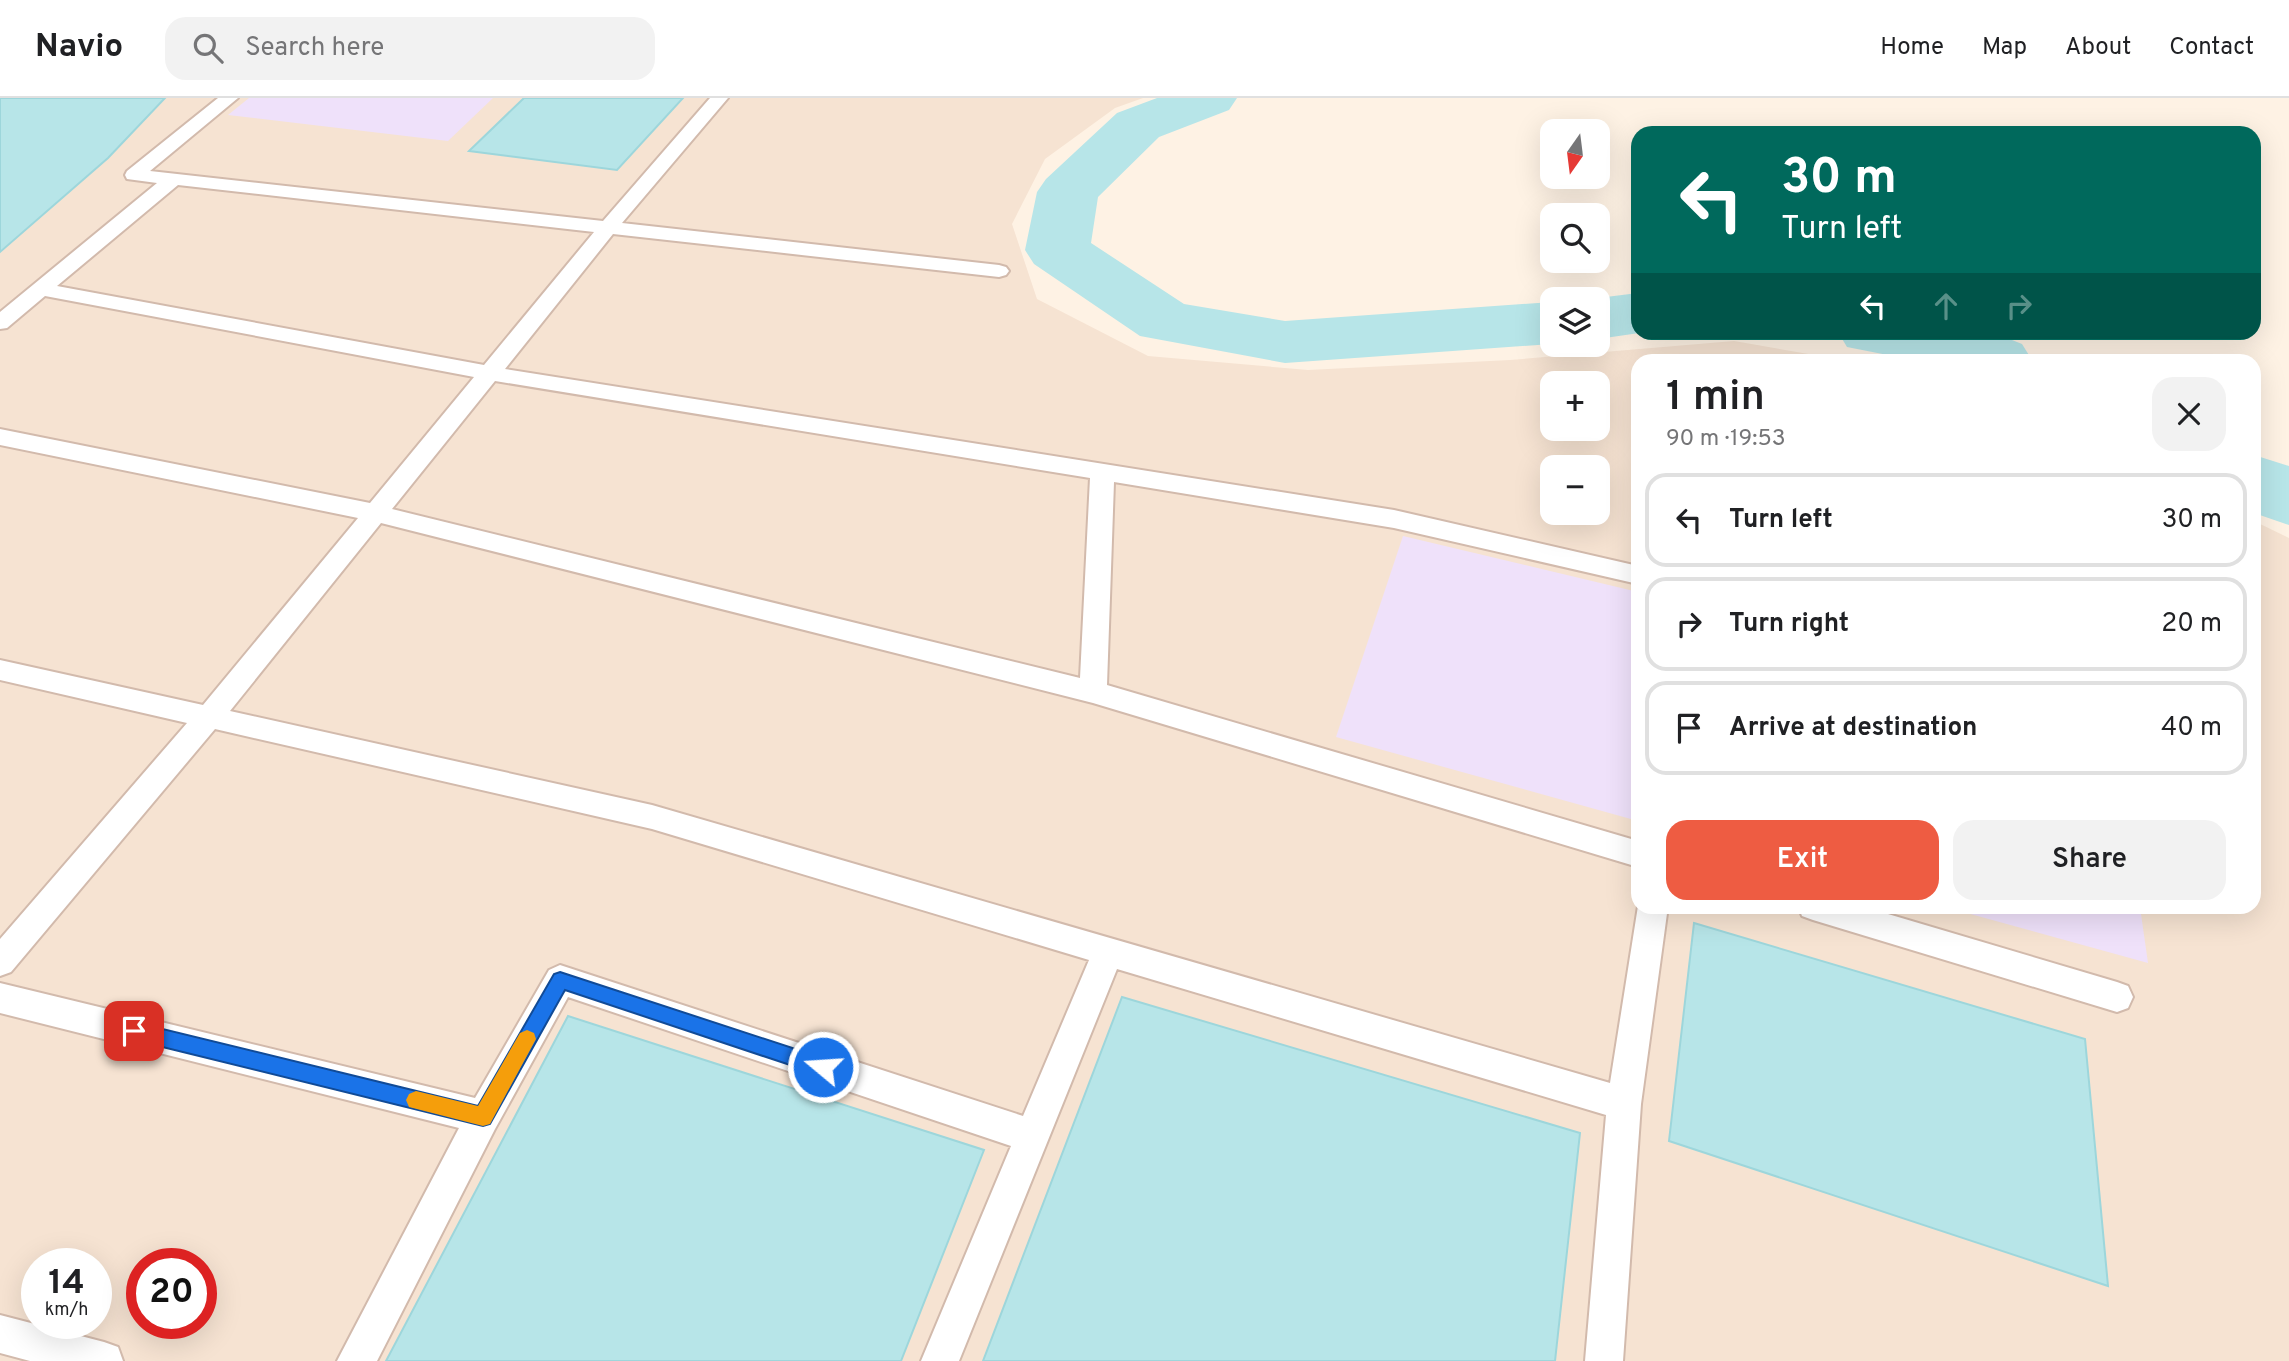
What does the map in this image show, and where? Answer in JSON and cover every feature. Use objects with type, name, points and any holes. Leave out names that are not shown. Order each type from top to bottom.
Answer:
[{"type":"lane","points":[[229,98],[134,175],[999,271]]},
{"type":"lane","points":[[0,962],[209,717],[608,228],[719,98]]},
{"type":"lane","points":[[0,323],[174,179]]},
{"type":"lane","points":[[41,289],[490,373],[1394,519],[1631,573]]},
{"type":"lane","points":[[0,437],[375,513],[1093,692],[1631,853]]},
{"type":"lane","points":[[1093,692],[1102,473]]},
{"type":"lane","points":[[0,670],[652,817],[1624,1104]]},
{"type":"lane","points":[[1604,1361],[1624,1104],[1653,914]]},
{"type":"lane","points":[[1839,914],[2117,997]]},
{"type":"lane","points":[[940,1361],[1108,952]]},
{"type":"lane","points":[[356,1361],[483,1117],[560,980],[1032,1136]]},
{"type":"lane","points":[[0,998],[483,1117]]},
{"type":"lane","points":[[0,1334],[104,1361]]},
{"type":"shaded area","points":[[165,98],[1143,98],[1115,108],[1045,159],[1012,224],[1037,299],[1148,356],[1308,370],[1545,357],[1610,357],[1610,352],[1734,341],[1809,354],[1631,354],[1631,914],[2261,914],[2261,524],[2289,538],[2289,1361],[0,1361],[0,252],[108,158]]},
{"type":"shaded area","points":[[249,98],[493,98],[448,141],[228,115]]},
{"type":"shaded area","points":[[1403,536],[1631,590],[1631,819],[1336,737]]},
{"type":"shaded area","points":[[1970,914],[2141,914],[2148,963]]},
{"type":"water","points":[[0,98],[165,98],[108,158],[0,252]]},
{"type":"water","points":[[524,98],[683,98],[617,170],[469,151]]},
{"type":"water","points":[[1694,923],[2085,1039],[2108,1286],[1669,1141]]},
{"type":"water","points":[[1122,997],[1580,1133],[1555,1361],[983,1361]]},
{"type":"water","points":[[568,1016],[984,1150],[901,1361],[386,1361]]},
{"type":"waterway","points":[[1209,98],[1138,125],[1068,192],[1057,250],[1164,321],[1285,342],[1540,324]]},
{"type":"waterway","points":[[1610,317],[1631,315]]},
{"type":"waterway","points":[[1918,340],[1984,354]]},
{"type":"waterway","points":[[2261,484],[2289,498]]},
{"type":"slow traffic","points":[[416,1100],[483,1117],[527,1039]]},
{"type":"route","points":[[134,1031],[483,1117],[560,980],[823,1067]]}]
